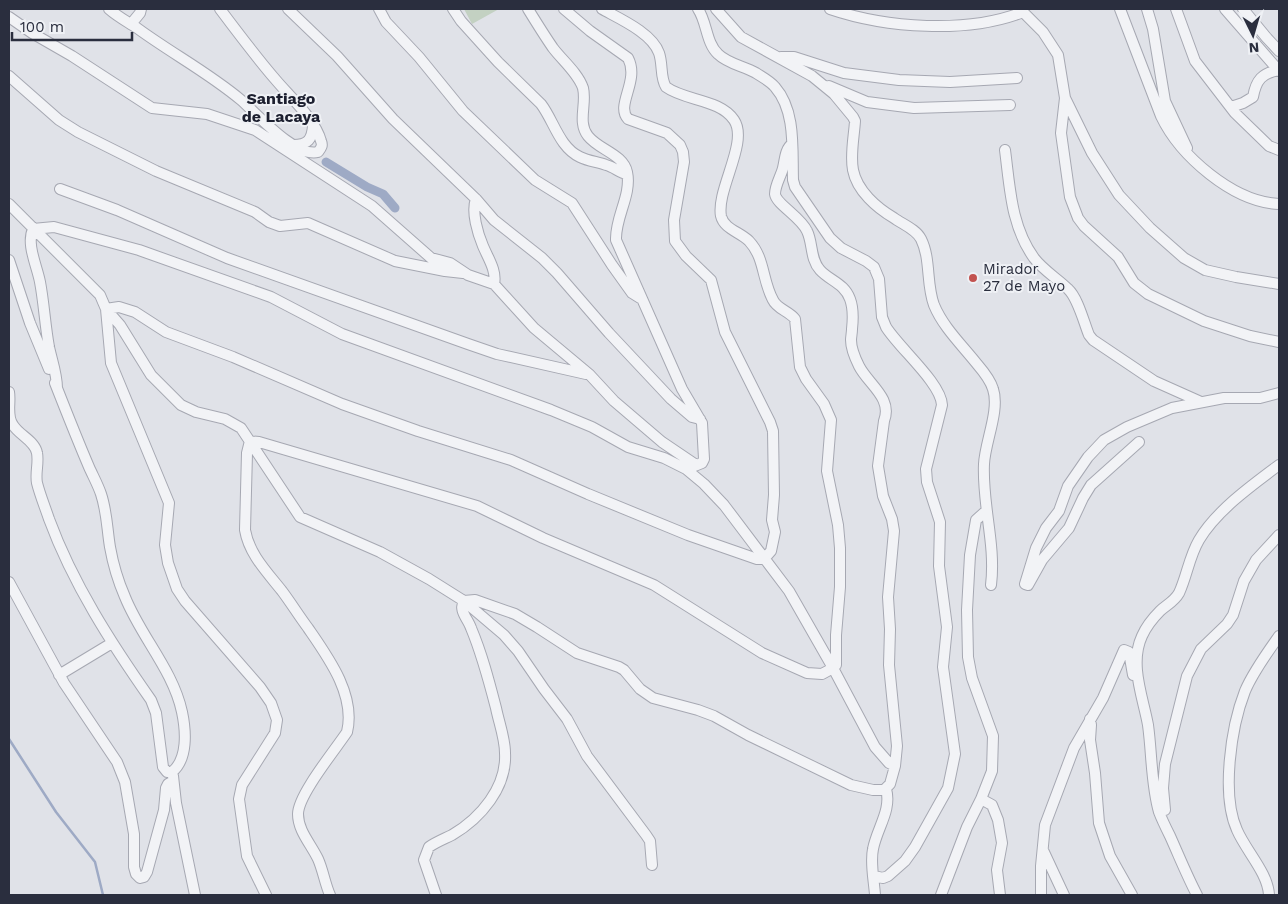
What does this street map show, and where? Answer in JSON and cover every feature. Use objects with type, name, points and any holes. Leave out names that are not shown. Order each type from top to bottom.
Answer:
[{"type":"street","points":[[109,9],[240,99],[272,135],[372,206],[431,258],[450,263],[463,273]]},
{"type":"street","points":[[131,24],[141,9]]},
{"type":"street","points":[[9,17],[152,108],[207,114],[272,135],[311,152],[320,150],[322,142],[314,126],[294,99],[248,47],[220,9]]},
{"type":"street","points":[[288,9],[337,56],[393,120],[476,199],[494,220],[542,258],[557,273],[609,333],[671,399],[692,417],[700,419]]},
{"type":"street","points":[[379,9],[386,22],[419,57],[463,110],[535,180],[572,203],[632,293],[642,298]]},
{"type":"street","points":[[453,9],[461,21],[498,62],[541,104],[556,131],[570,150],[578,156],[614,167],[627,174]]},
{"type":"street","points":[[33,229],[54,227],[124,245],[286,304],[342,334],[551,410],[592,428],[628,447],[691,467],[702,463],[705,454],[703,427],[700,419],[682,388],[616,240],[617,224],[626,192],[627,174],[622,162],[596,144],[586,133],[582,118],[584,98],[582,86],[528,9]]},
{"type":"street","points":[[106,309],[118,307],[135,312],[166,332],[233,357],[342,404],[418,431],[512,460],[688,535],[757,559],[764,559],[771,551],[775,532],[772,520],[774,495],[773,430],[725,332],[711,280],[686,256],[676,241],[674,220],[683,171],[683,152],[674,138],[668,133],[628,119],[625,115],[624,105],[632,75],[631,63],[628,58],[590,31],[564,9]]},
{"type":"street","points":[[250,441],[260,442],[478,506],[543,538],[654,585],[762,653],[807,673],[822,674],[833,668],[836,663],[840,548],[838,525],[827,471],[831,420],[828,411],[800,367],[795,319],[773,301],[763,264],[752,245],[744,236],[728,226],[722,218],[721,201],[733,162],[737,140],[736,121],[713,105],[666,87],[663,81],[660,55],[650,39],[602,9]]},
{"type":"street","points":[[698,9],[702,14],[716,52],[724,59],[760,76],[777,90],[786,105],[791,124],[793,180],[798,191],[830,238],[841,248],[874,267],[879,279],[882,317],[886,328],[931,382],[941,399],[942,406],[926,469],[927,482],[940,522],[939,566],[947,627],[943,667],[955,754],[948,788],[915,847],[905,861],[888,876],[883,878],[874,876]]},
{"type":"street","points":[[716,9],[742,37],[812,76],[834,94],[855,121],[852,160],[853,171],[858,184],[878,207],[918,234],[925,251],[932,297],[937,310],[945,324],[982,371],[993,390],[994,409],[984,462],[986,511],[992,552],[991,585]]},
{"type":"street","points":[[830,9],[844,14],[899,24],[938,26],[1004,19],[1023,10],[1043,32],[1058,55],[1065,98],[1061,133],[1070,197],[1073,208],[1084,226],[1118,257],[1134,284],[1148,294],[1204,322],[1250,336],[1279,342]]},
{"type":"street","points":[[1120,9],[1167,128],[1180,146],[1224,185],[1262,202],[1279,204]]},
{"type":"street","points":[[1147,9],[1153,29],[1165,101],[1191,156]]},
{"type":"street","points":[[1176,9],[1195,61],[1231,107],[1269,146],[1279,150]]},
{"type":"street","points":[[1225,9],[1279,70]]},
{"type":"street","points":[[1243,9],[1279,50]]},
{"type":"street","points":[[780,57],[794,57],[844,73],[899,80],[950,82],[1017,78]]},
{"type":"street","points":[[1231,107],[1253,97],[1255,84],[1269,72],[1279,70]]},
{"type":"street","points":[[9,76],[59,120],[78,132],[156,171],[255,212],[269,222],[280,226],[308,223],[395,261],[463,273],[494,284],[534,328],[589,374],[614,401],[691,467],[724,506],[789,591],[875,747],[889,763],[895,766]]},
{"type":"street","points":[[821,84],[868,102],[914,108],[1010,105]]},
{"type":"street","points":[[1065,98],[1092,153],[1119,195],[1150,228],[1184,258],[1205,270],[1279,284]]},
{"type":"street","points":[[464,601],[475,600],[514,614],[577,653],[624,670],[640,689],[652,698],[709,714],[748,736],[852,785],[873,790],[886,789],[890,784],[898,746],[889,664],[890,629],[888,598],[894,531],[892,519],[883,496],[878,466],[887,406],[858,365],[853,352],[850,340],[853,327],[851,307],[847,293],[818,267],[804,226],[787,208],[778,202],[776,188],[787,150],[792,144]]},
{"type":"street","points":[[1005,150],[1011,203],[1024,240],[1034,258],[1050,275],[1069,290],[1089,335],[1093,340],[1154,381],[1202,403]]},
{"type":"street","points":[[60,189],[117,210],[227,258],[468,344],[506,356],[589,374]]},
{"type":"street","points":[[476,199],[474,205],[476,218],[482,245],[494,275],[494,284]]},
{"type":"street","points":[[9,204],[100,295],[106,309],[120,325],[151,375],[166,391],[181,405],[196,412],[226,419],[241,428],[300,517],[380,552],[464,601],[509,640],[567,719],[587,756],[650,841],[652,865]]},
{"type":"street","points":[[33,229],[31,246],[40,284],[44,318],[57,388]]},
{"type":"street","points":[[9,260],[30,323],[101,493],[106,513],[110,548],[117,577],[125,598],[146,639],[172,682],[182,710],[185,726],[183,756],[166,788],[164,810],[144,878],[140,878],[136,874],[134,867],[134,834],[125,782],[117,762],[59,675],[9,582]]},
{"type":"street","points":[[106,309],[110,363],[169,503],[165,545],[168,563],[177,589],[185,601],[260,687],[271,703],[277,720],[275,733],[242,785],[239,799],[247,856],[266,895]]},
{"type":"street","points":[[1248,399],[1249,396],[1279,387]]},
{"type":"street","points":[[9,392],[10,426],[31,443],[37,452],[35,474],[37,486],[62,552],[103,630],[151,700],[156,713],[163,767],[173,777],[176,803],[195,895]]},
{"type":"street","points":[[1139,442],[1091,485],[1069,528],[1042,560],[1028,584],[1025,584],[1036,548],[1046,528],[1059,511],[1071,480],[1096,448],[1112,435],[1143,419],[1172,408],[1224,398],[1260,398],[1279,393]]},
{"type":"street","points":[[250,441],[244,530],[246,539],[262,566],[286,596],[333,665],[348,713],[347,732],[306,792],[298,812],[302,830],[319,860],[330,895]]},
{"type":"street","points":[[1196,895],[1159,812],[1148,726],[1139,688],[1138,647],[1151,621],[1161,610],[1174,601],[1189,559],[1199,540],[1212,522],[1279,465]]},
{"type":"street","points":[[940,895],[992,771],[993,736],[969,669],[967,610],[970,555],[976,520],[986,511]]},
{"type":"street","points":[[1166,828],[1163,788],[1165,764],[1187,676],[1202,650],[1230,619],[1244,581],[1256,560],[1279,535]]},
{"type":"street","points":[[436,895],[424,860],[428,847],[453,834],[483,809],[502,780],[505,767],[506,752],[486,668],[463,613],[464,601]]},
{"type":"street","points":[[1269,895],[1265,880],[1242,840],[1232,815],[1229,768],[1243,698],[1250,682],[1279,636]]},
{"type":"street","points":[[59,675],[112,643]]},
{"type":"street","points":[[1041,895],[1041,866],[1045,825],[1074,748],[1103,698],[1124,650],[1128,652],[1136,687],[1139,688]]},
{"type":"street","points":[[1090,719],[1090,740],[1099,823],[1110,856],[1132,895]]},
{"type":"street","points":[[876,895],[872,854],[885,815],[888,796],[886,789]]},
{"type":"street","points":[[981,799],[992,805],[998,820],[1002,843],[997,870],[1000,895]]},
{"type":"street","points":[[1042,849],[1064,895]]},
{"type":"green space","points":[[464,9],[499,9],[472,24]]},
{"type":"waterway","points":[[326,162],[367,187],[383,194],[395,208]]},
{"type":"waterway","points":[[9,739],[56,812],[95,862],[103,895]]},
{"type":"place","name":"Mirador 27 de Mayo","points":[[973,278]]},
{"type":"district","name":"Santiago de Lacaya","points":[[281,107]]}]
